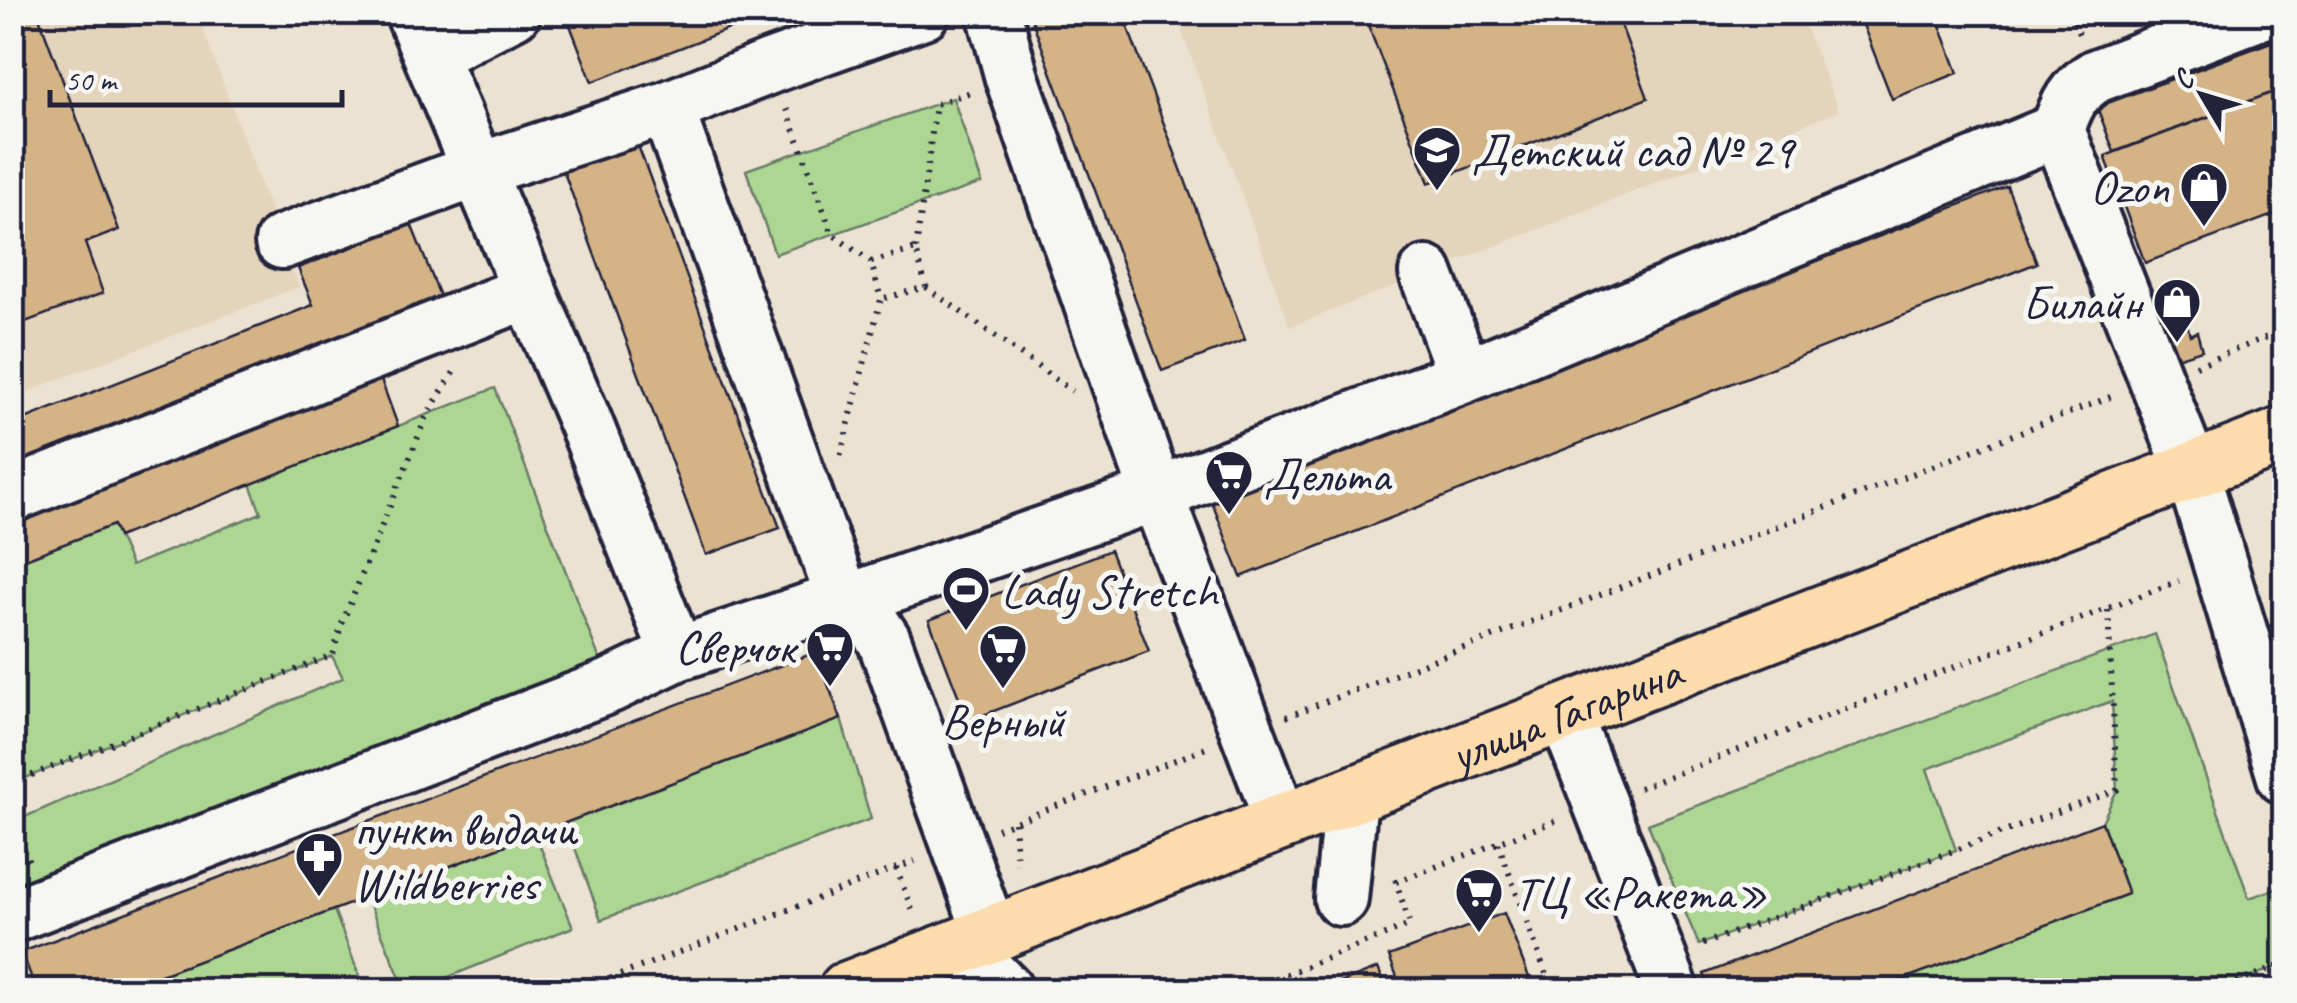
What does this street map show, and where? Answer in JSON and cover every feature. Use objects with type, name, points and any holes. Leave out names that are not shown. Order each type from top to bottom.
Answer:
[{"type":"main road","name":"улица Гагарина","points":[[847,990],[2284,435]]},
{"type":"lane","points":[[514,12],[421,34],[678,654]]},
{"type":"lane","points":[[282,242],[478,170],[667,108],[924,12]]},
{"type":"lane","points":[[994,12],[1012,78],[1157,494],[1282,823]]},
{"type":"lane","points":[[2262,12],[2096,76],[2080,86],[2068,102],[2058,130],[2192,471],[2284,776]]},
{"type":"lane","points":[[667,108],[844,602],[866,613],[884,640],[958,844],[977,942],[1006,990]]},
{"type":"lane","points":[[16,906],[610,686],[678,654],[818,607],[844,602],[1157,494],[1465,376],[2058,130]]},
{"type":"lane","points":[[1426,273],[1465,376]]},
{"type":"lane","points":[[12,495],[530,291]]},
{"type":"lane","points":[[1564,714],[1666,975]]},
{"type":"lane","points":[[1341,899],[1351,797]]},
{"type":"path","points":[[772,66],[832,234],[871,262],[881,300],[839,460]]},
{"type":"path","points":[[1012,78],[936,104],[916,249],[926,287],[1072,392]]},
{"type":"path","points":[[871,262],[916,249]]},
{"type":"path","points":[[881,300],[926,287]]},
{"type":"path","points":[[581,990],[2284,330]]},
{"type":"path","points":[[12,783],[333,655],[341,626],[427,415]]},
{"type":"path","points":[[1247,990],[1410,925],[1396,882],[2219,564]]},
{"type":"path","points":[[1666,975],[2117,790],[2108,608]]},
{"type":"path","points":[[1498,843],[1552,990]]},
{"type":"path","points":[[2217,990],[2284,964]]},
{"type":"shaded area","points":[[13,13],[197,13],[299,287],[13,397]]},
{"type":"shaded area","name":"Детский сад № 29","points":[[1175,13],[1800,13],[1839,111],[1290,327]]},
{"type":"green space","points":[[953,98],[982,183],[775,254],[746,170]]},
{"type":"green space","points":[[495,388],[610,686],[13,891],[13,822],[343,678],[332,656],[13,783],[13,564],[113,525],[131,566],[261,513],[250,484]]},
{"type":"green space","points":[[2155,634],[2249,898],[2284,886],[2284,964],[2217,990],[1875,990],[2128,894],[2102,822],[2117,790],[2112,701],[1927,769],[1956,850],[1699,945],[1648,824]]},
{"type":"green space","points":[[841,719],[871,819],[601,920],[566,823]]},
{"type":"green space","points":[[535,834],[573,927],[416,990],[405,990],[367,898]]},
{"type":"green space","points":[[334,910],[365,990],[121,990]]},
{"type":"building","points":[[12,12],[37,12],[119,230],[85,243],[103,293],[12,327]]},
{"type":"building","points":[[565,12],[773,12],[592,82]]},
{"type":"building","points":[[1029,12],[1122,12],[1245,340],[1162,371]]},
{"type":"building","points":[[1363,12],[1616,12],[1648,98],[1429,183]]},
{"type":"building","points":[[1858,12],[1935,12],[1958,73],[1892,99]]},
{"type":"building","points":[[2279,39],[2284,55],[2284,88],[2114,152],[2097,107]]},
{"type":"building","points":[[2284,88],[2284,211],[2145,263],[2105,156]]},
{"type":"building","points":[[633,132],[780,528],[706,555],[559,159]]},
{"type":"building","points":[[2007,186],[2037,263],[1241,577],[1211,500]]},
{"type":"building","points":[[411,224],[440,296],[12,465],[12,424],[313,305],[298,268]]},
{"type":"building","points":[[2182,305],[2190,335],[2197,332],[2202,350],[2170,360],[2157,311]]},
{"type":"building","points":[[380,377],[398,426],[118,537],[113,525],[12,564],[12,523]]},
{"type":"building","points":[[1110,550],[1149,651],[968,721],[929,620]]},
{"type":"building","points":[[2284,620],[2284,696],[2259,630]]},
{"type":"building","points":[[816,652],[841,719],[121,990],[36,990],[22,952]]},
{"type":"building","points":[[2102,822],[2128,894],[1875,990],[1710,990],[1704,974]]},
{"type":"building","name":"ТЦ «Ракета»","points":[[1504,913],[1534,990],[1402,990],[1389,956]]},
{"type":"building","points":[[1378,968],[1387,990],[1322,990]]},
{"type":"place","name":"Детский сад № 29","points":[[1437,192]]},
{"type":"place","name":"Ozon","points":[[2204,228]]},
{"type":"place","name":"Билайн","points":[[2177,344]]},
{"type":"place","name":"Дельта","points":[[1229,516]]},
{"type":"place","name":"Lady Stretch","points":[[966,632]]},
{"type":"place","name":"Сверчок","points":[[830,688]]},
{"type":"place","name":"Верный","points":[[1003,690]]},
{"type":"place","name":"пункт выдачи Wildberries","points":[[319,898]]},
{"type":"place","name":"ТЦ «Ракета»","points":[[1479,934]]}]
